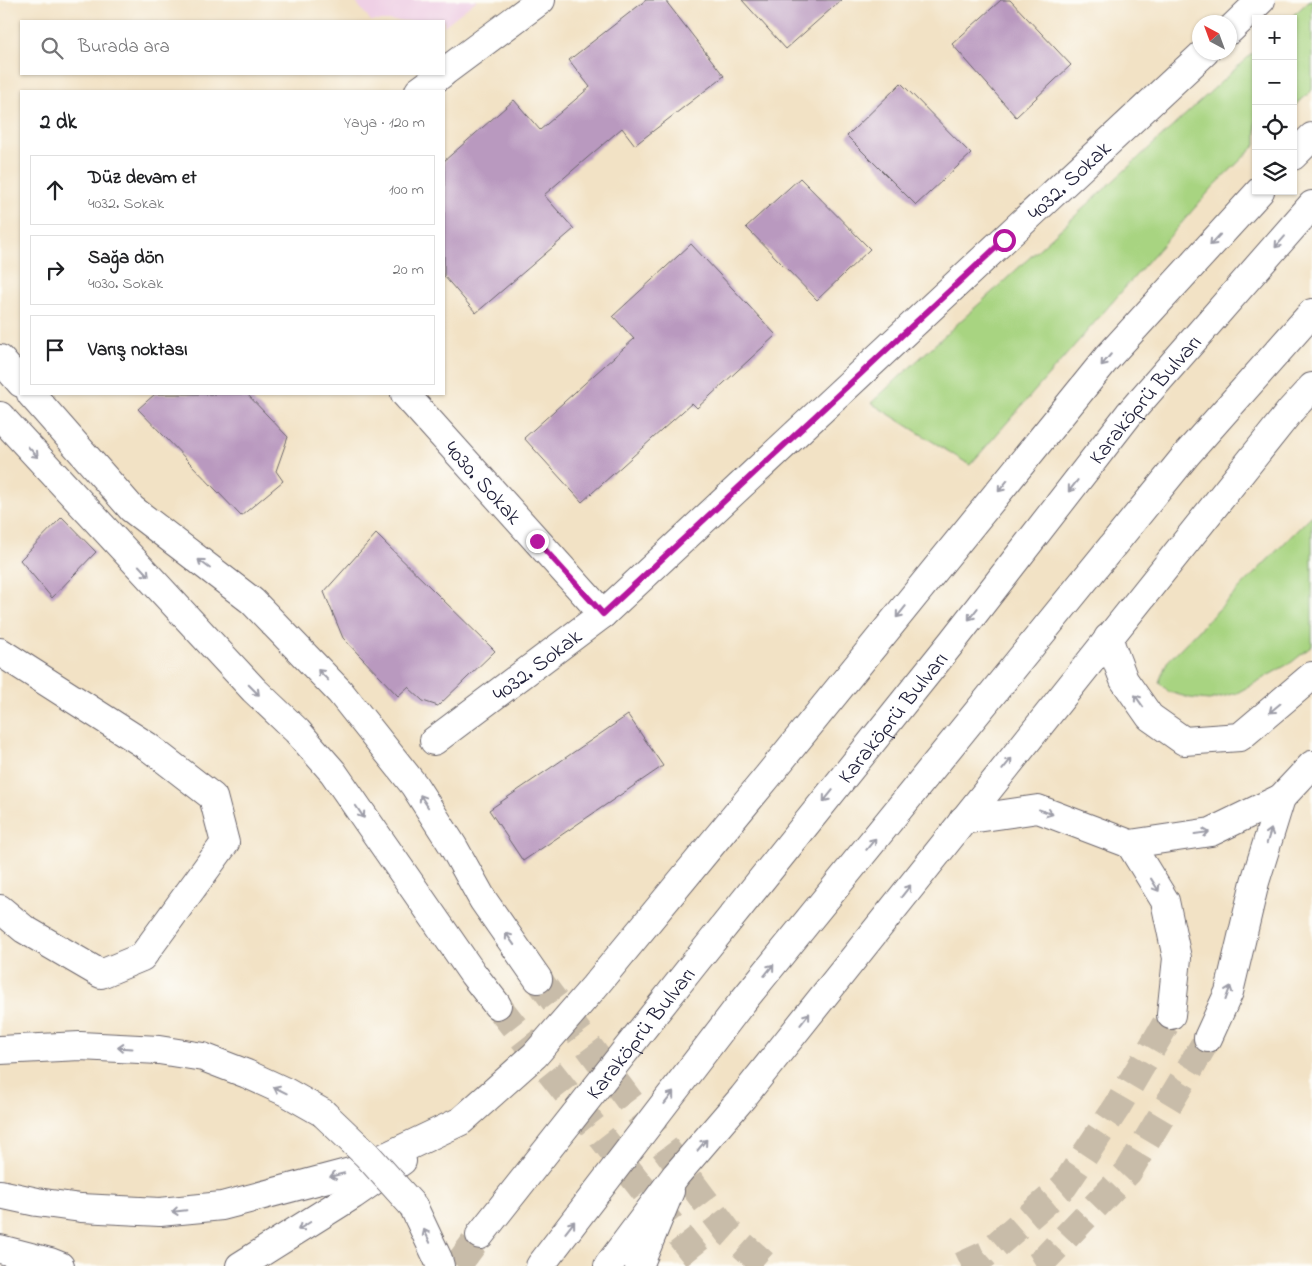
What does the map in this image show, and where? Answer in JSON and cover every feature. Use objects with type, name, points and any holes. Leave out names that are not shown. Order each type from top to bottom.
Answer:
[{"type":"main road","points":[[445,72],[541,0]]},
{"type":"main road","points":[[1237,23],[1261,0]]},
{"type":"main road","name":"4032. Sokak","points":[[434,741],[603,614],[1196,60]]},
{"type":"main road","points":[[420,90],[440,75]]},
{"type":"main road","points":[[1297,152],[1312,137]]},
{"type":"main road","points":[[240,1266],[353,1195],[461,1121],[535,1055],[594,987],[768,776],[1107,358],[1256,195]]},
{"type":"main road","name":"Karaköprü Bulvarı","points":[[480,1236],[699,957],[952,642],[1130,414],[1312,205]]},
{"type":"main road","points":[[540,1266],[743,1001],[1187,454],[1312,313]]},
{"type":"main road","points":[[0,359],[20,382]]},
{"type":"main road","points":[[608,1266],[676,1176],[743,1097],[1108,638],[1291,410],[1312,387]]},
{"type":"main road","points":[[32,395],[132,509],[252,601],[340,692],[414,785],[453,846],[483,900],[538,979]]},
{"type":"main road","name":"4030. Sokak","points":[[406,395],[603,614]]},
{"type":"main road","points":[[0,416],[254,690],[297,731],[333,772],[467,966],[497,1005]]},
{"type":"main road","points":[[1108,638],[1124,680],[1150,717],[1184,741],[1240,737],[1312,676]]},
{"type":"main road","points":[[0,652],[147,746],[213,797],[225,843],[142,957],[101,974],[24,929],[0,909]]},
{"type":"main road","points":[[963,820],[1038,809],[1130,844],[1211,832],[1280,798],[1312,766]]},
{"type":"main road","points":[[1208,1038],[1229,992],[1255,882],[1280,798]]},
{"type":"main road","points":[[1130,844],[1165,901],[1177,958],[1171,1015]]},
{"type":"main road","points":[[0,1050],[80,1046],[159,1050],[203,1057],[255,1077],[286,1092],[323,1113],[367,1155],[412,1206],[440,1266]]},
{"type":"main road","points":[[0,1194],[37,1202],[81,1208],[130,1211],[160,1212],[222,1206],[358,1170],[461,1121]]},
{"type":"main road","points":[[639,1266],[676,1176]]},
{"type":"main road","points":[[0,1249],[60,1266]]},
{"type":"shaded area","points":[[354,0],[477,0],[445,25],[445,20],[370,20]]},
{"type":"green space","points":[[1312,0],[1312,90],[1297,104],[1297,15],[1293,15]]},
{"type":"green space","points":[[1252,54],[1252,149],[1213,187],[970,465],[871,403]]},
{"type":"green space","points":[[1312,515],[1312,646],[1292,662],[1237,693],[1209,700],[1190,698],[1169,692],[1159,682],[1167,662]]},
{"type":"building","points":[[646,0],[665,0],[724,76],[635,145],[622,128],[544,195],[574,229],[476,313],[445,277],[445,160],[514,100],[540,130],[590,87],[569,60]]},
{"type":"building","points":[[742,0],[841,0],[786,49]]},
{"type":"building","points":[[1001,0],[1010,0],[1071,65],[1016,117],[952,44]]},
{"type":"building","points":[[901,83],[971,154],[916,205],[847,136]]},
{"type":"building","points":[[800,178],[870,249],[817,300],[746,227]]},
{"type":"building","points":[[691,244],[776,335],[697,408],[692,403],[582,502],[524,438],[634,339],[613,316]]},
{"type":"building","points":[[154,395],[248,395],[288,437],[276,471],[283,481],[241,516],[138,409]]},
{"type":"building","points":[[62,517],[96,552],[52,598],[20,560]]},
{"type":"building","points":[[376,534],[495,651],[438,706],[423,701],[408,687],[398,696],[343,638],[324,592]]},
{"type":"building","points":[[628,715],[663,766],[523,861],[489,810]]},
{"type":"tunnel","points":[[538,979],[729,1233],[766,1266]]},
{"type":"tunnel","points":[[497,1005],[704,1266]]},
{"type":"tunnel","points":[[961,1266],[985,1255],[1064,1186],[1117,1107],[1171,1015]]},
{"type":"tunnel","points":[[1036,1266],[1128,1172],[1208,1038]]},
{"type":"tunnel","points":[[457,1266],[480,1235]]},
{"type":"route","points":[[537,541],[603,614],[1004,240]]}]
